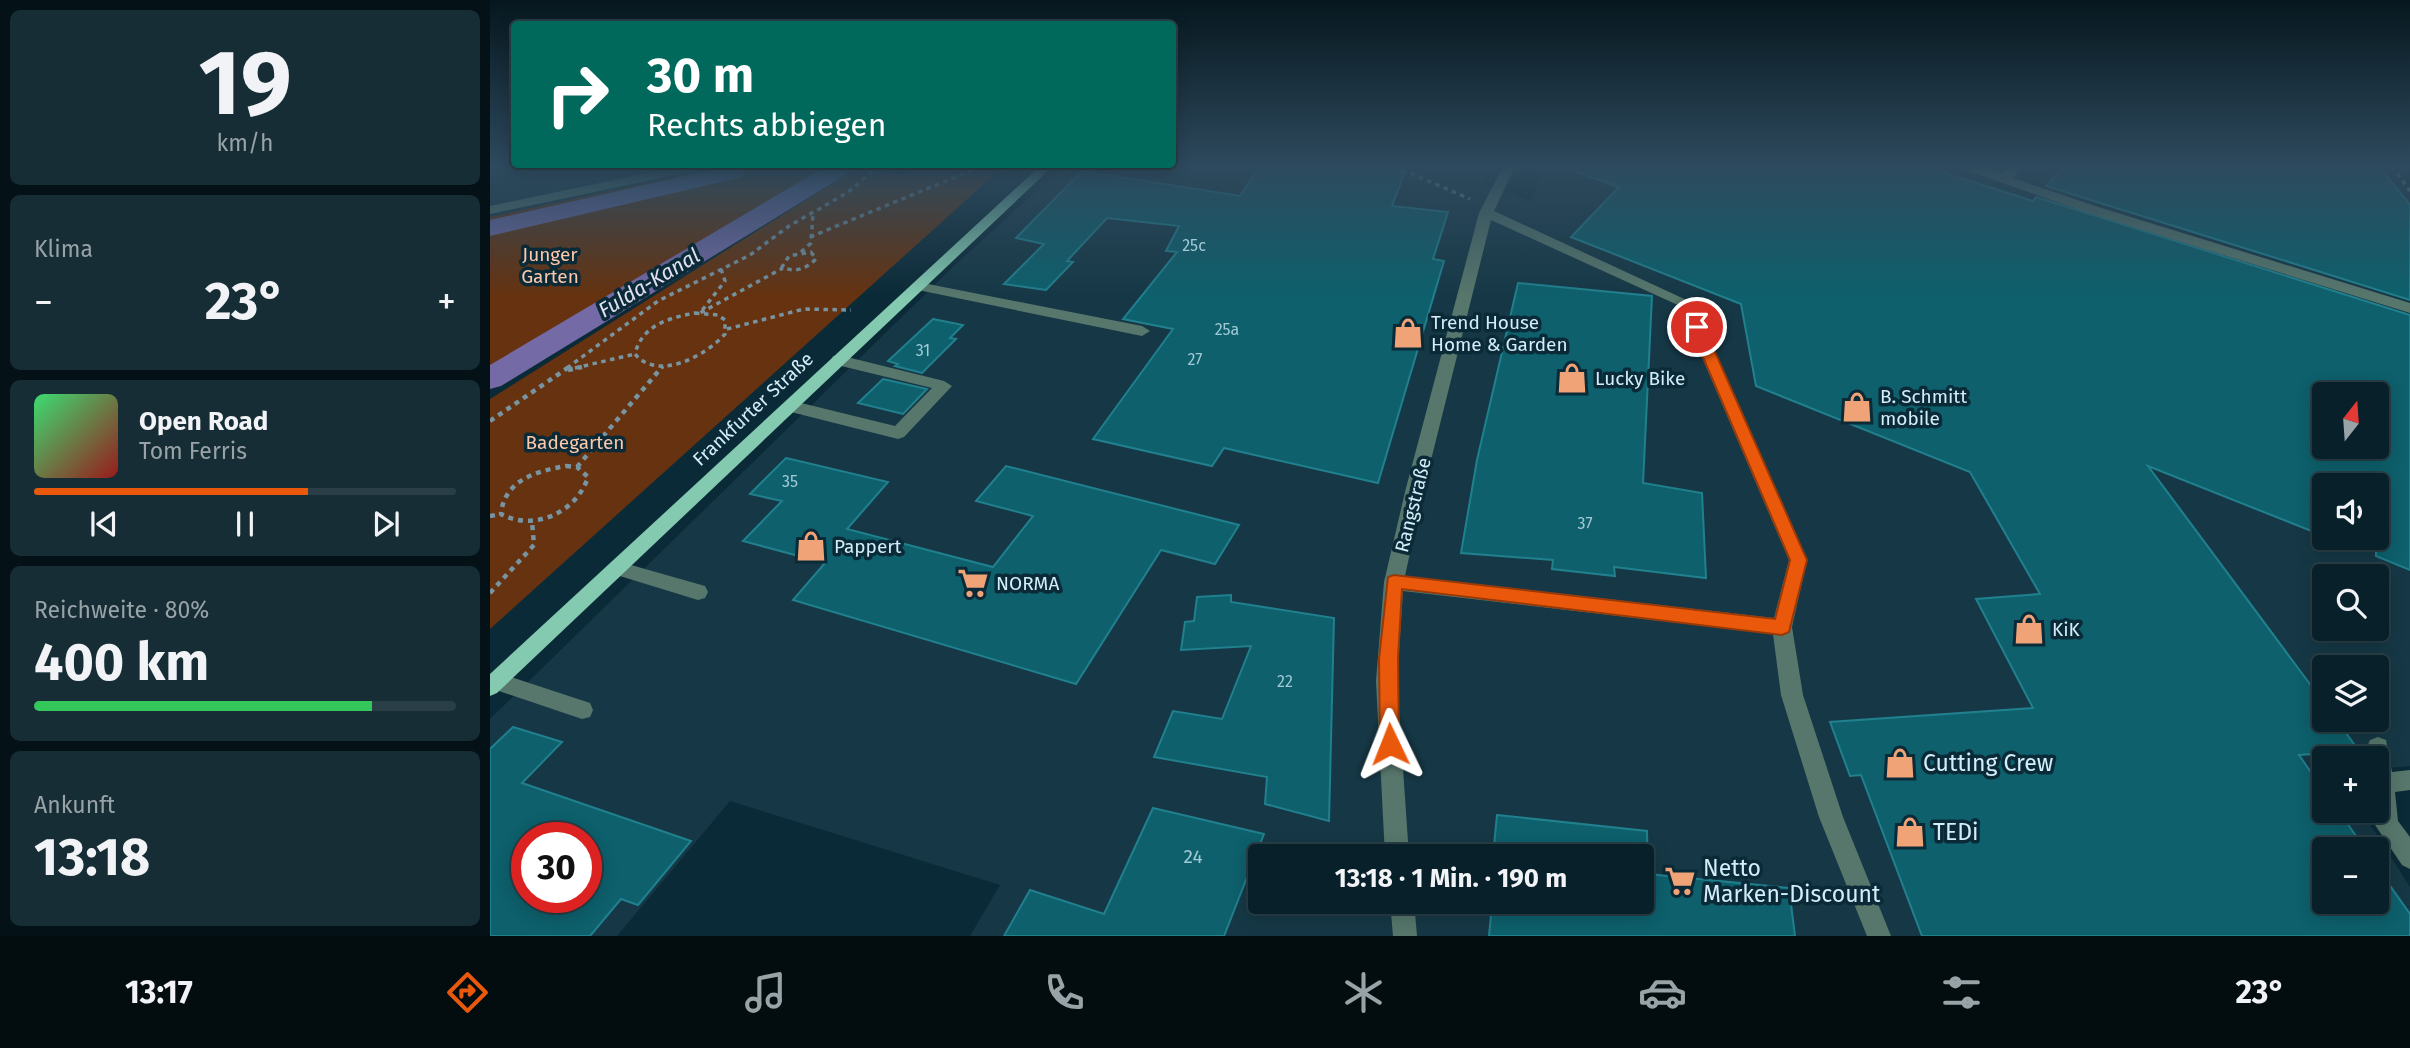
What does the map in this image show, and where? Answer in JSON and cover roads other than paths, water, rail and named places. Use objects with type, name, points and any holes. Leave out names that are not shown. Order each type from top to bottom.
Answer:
[{"type":"main road","name":"Frankfurter Straße","points":[[493,684],[1000,210]]},
{"type":"street","name":"Rangstraße","points":[[1396,844],[1388,659],[1394,582],[1488,210]]},
{"type":"street","points":[[2092,210],[2410,308]]},
{"type":"street","points":[[1486,213],[1686,303],[1798,560],[1782,627],[1796,708],[1830,817],[1878,936]]},
{"type":"street","points":[[918,286],[1142,331]]},
{"type":"street","points":[[789,406],[898,433],[944,386],[839,360]]},
{"type":"street","points":[[617,568],[698,592]]},
{"type":"street","points":[[1394,582],[1782,627]]},
{"type":"street","points":[[493,684],[582,710]]},
{"type":"street","points":[[2389,782],[2410,780]]},
{"type":"street","points":[[2387,823],[2410,857]]},
{"type":"street","points":[[1403,914],[1405,936]]},
{"type":"waterway","name":"Fulda-Kanal","points":[[490,228],[569,210]]},
{"type":"waterway","name":"Fulda-Kanal","points":[[490,379],[771,210]]},
{"type":"place","name":"Trend House Home & Garden","points":[[1408,333]]},
{"type":"place","name":"Lucky Bike","points":[[1572,378]]},
{"type":"place","name":"B. Schmitt mobile","points":[[1857,407]]},
{"type":"place","name":"Pappert","points":[[811,546]]},
{"type":"place","name":"NORMA","points":[[973,583]]},
{"type":"place","name":"KiK","points":[[2029,629]]},
{"type":"place","name":"Cutting Crew","points":[[1900,763]]},
{"type":"place","name":"TEDi","points":[[1910,832]]},
{"type":"place","name":"Netto Marken-Discount","points":[[1680,881]]},
{"type":"park label","name":"Junger Garten","points":[[550,265]]},
{"type":"park label","name":"Badegarten","points":[[575,442]]}]
